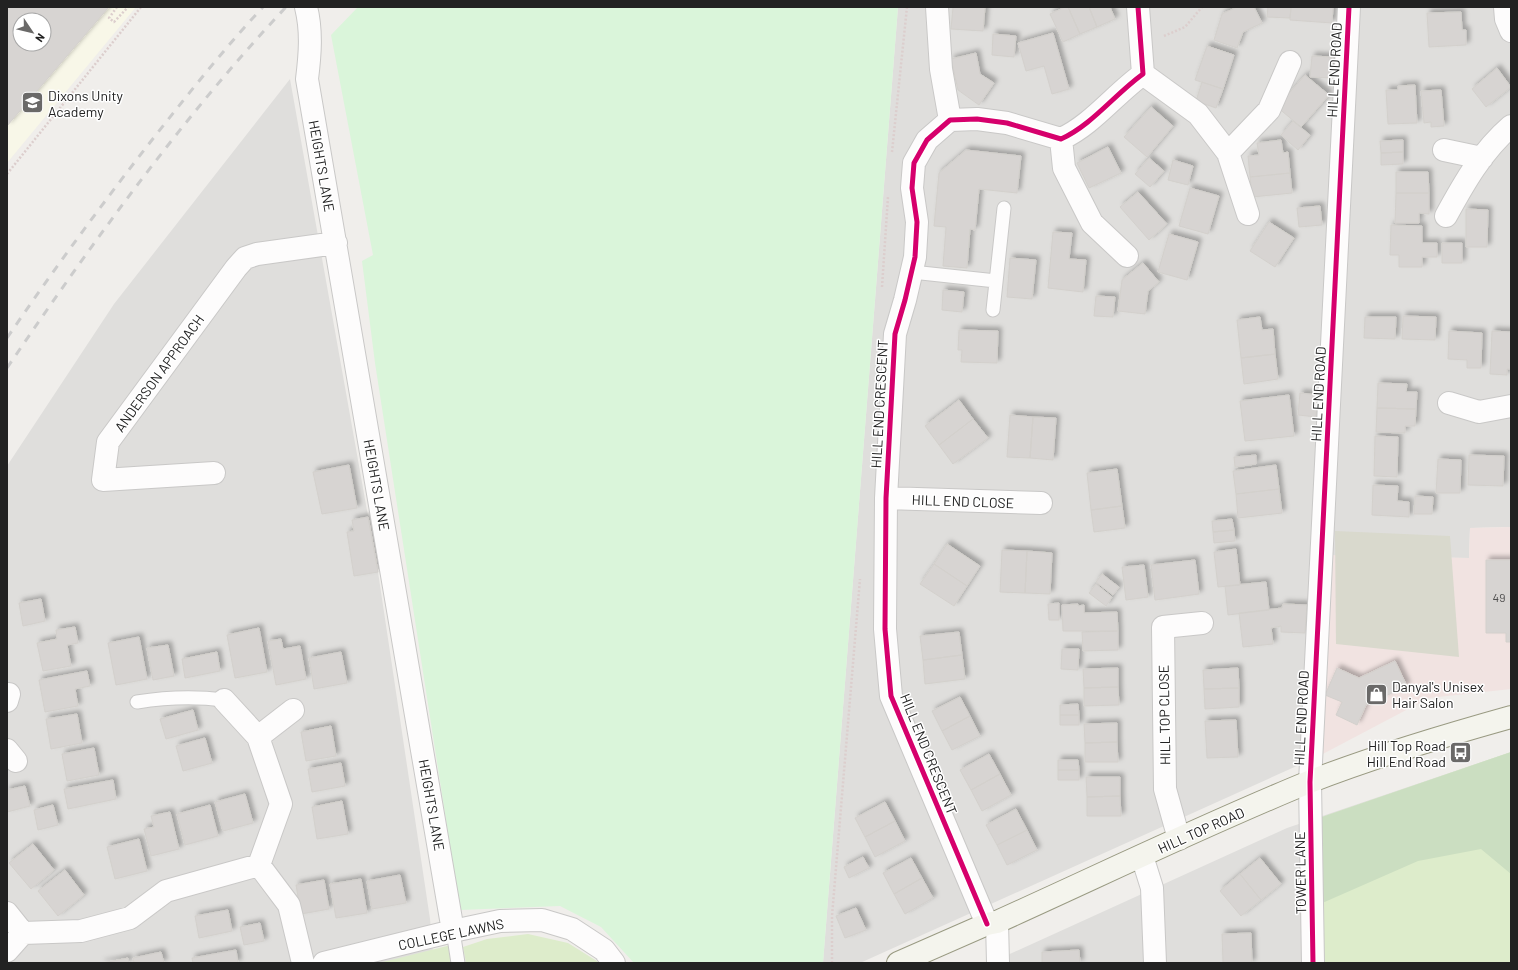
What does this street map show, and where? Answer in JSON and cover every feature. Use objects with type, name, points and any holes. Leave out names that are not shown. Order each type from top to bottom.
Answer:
[{"type":"street","points":[[938,7],[941,69],[950,120],[977,119],[1007,123],[1061,139],[1077,132],[1126,87],[1143,74]]},
{"type":"street","points":[[1138,7],[1143,74]]},
{"type":"street","name":"HILL END ROAD","points":[[1310,782],[1349,7]]},
{"type":"street","points":[[1505,7],[1506,19],[1511,31]]},
{"type":"street","name":"HEIGHTS LANE","points":[[307,13],[310,48],[307,79],[454,931]]},
{"type":"street","points":[[1228,153],[1269,110],[1290,62]]},
{"type":"street","points":[[1143,74],[1198,114],[1228,153],[1248,214]]},
{"type":"street","name":"HILL END CRESCENT","points":[[950,120],[927,140],[914,163],[912,188],[917,222],[915,257],[895,334],[886,498],[885,629],[891,696],[992,923]]},
{"type":"street","points":[[1446,216],[1470,172],[1498,137],[1511,126]]},
{"type":"street","points":[[1061,139],[1064,168],[1092,223],[1127,256]]},
{"type":"street","points":[[1444,150],[1482,158]]},
{"type":"street","name":"ANDERSON APPROACH","points":[[214,473],[103,480],[108,442],[236,268],[245,258],[257,254],[336,243]]},
{"type":"street","points":[[1450,403],[1479,412],[1511,406]]},
{"type":"street","name":"HILL END CLOSE","points":[[886,498],[1041,503]]},
{"type":"street","name":"HILL TOP CLOSE","points":[[1178,839],[1165,789],[1163,627],[1202,623]]},
{"type":"street","points":[[224,700],[258,737],[281,804],[259,866]]},
{"type":"street","points":[[258,737],[293,710]]},
{"type":"street","name":"HILL TOP ROAD","points":[[898,963],[1310,782],[1412,745],[1511,717]]},
{"type":"street","name":"TOWER LANE","points":[[1310,782],[1313,963]]},
{"type":"street","points":[[1142,856],[1152,888],[1155,963]]},
{"type":"street","points":[[7,951],[24,933],[81,930],[130,918],[166,890],[259,866]]},
{"type":"street","points":[[259,866],[289,905],[303,963]]},
{"type":"street","points":[[7,913],[24,933]]},
{"type":"street","name":"COLLEGE LAWNS","points":[[324,963],[454,931],[500,922],[542,920],[572,929],[604,950],[614,963]]},
{"type":"street","points":[[992,923],[998,963]]},
{"type":"lane","points":[[993,310],[1004,208]]},
{"type":"lane","points":[[912,272],[996,281]]},
{"type":"lane","points":[[137,702],[171,696],[224,700]]},
{"type":"lane","name":"HEIGHTS LANE","points":[[454,931],[458,963]]},
{"type":"path","points":[[117,7],[109,18],[114,22],[128,7]]},
{"type":"path","points":[[7,174],[141,7]]},
{"type":"path","points":[[1141,45],[1185,27],[1202,7]]},
{"type":"shaded area","name":"Dixons Unity Academy","points":[[7,7],[136,7],[7,163]]},
{"type":"shaded area","points":[[898,7],[1511,7],[1511,527],[1470,528],[1469,558],[1330,556],[1319,756],[860,963],[823,963]]},
{"type":"shaded area","points":[[290,79],[378,572],[430,919],[433,953],[391,963],[7,963],[7,466],[114,304]]},
{"type":"shaded area","points":[[1511,527],[1511,689],[1429,698],[1319,756],[1330,555],[1469,558],[1470,528]]},
{"type":"shaded area","points":[[1335,531],[1450,536],[1459,657],[1336,644]]},
{"type":"shaded area","points":[[1511,752],[1511,963],[990,963],[1287,828]]},
{"type":"green space","points":[[358,7],[898,7],[823,963],[634,963],[601,927],[560,906],[460,910],[375,363],[362,261],[373,255],[331,35]]},
{"type":"green space","points":[[1511,752],[1511,963],[1306,963],[1319,818]]},
{"type":"green space","points":[[1511,752],[1511,874],[1481,849],[1418,861],[1320,904],[1319,818]]},
{"type":"green space","points":[[528,934],[568,943],[600,963],[466,963],[463,947],[487,939]]},
{"type":"green space","points":[[455,944],[458,963],[379,963]]},
{"type":"building","points":[[7,7],[109,7],[7,126]]},
{"type":"building","points":[[953,7],[985,7],[983,31],[951,29]]},
{"type":"building","points":[[1068,7],[1080,34],[1063,42],[1050,14]]},
{"type":"building","points":[[1068,7],[1089,7],[1097,27],[1080,34]]},
{"type":"building","points":[[1089,7],[1110,7],[1115,19],[1097,27]]},
{"type":"building","points":[[1237,7],[1254,7],[1262,23],[1243,32],[1237,48],[1214,40],[1222,14]]},
{"type":"building","points":[[1268,7],[1291,7],[1290,18],[1267,17]]},
{"type":"building","points":[[1291,7],[1333,7],[1332,23],[1290,20]]},
{"type":"building","points":[[1461,12],[1462,30],[1466,30],[1466,45],[1429,47],[1427,13]]},
{"type":"building","points":[[1053,33],[1069,89],[1052,94],[1044,66],[1026,71],[1018,43]]},
{"type":"building","points":[[993,34],[1016,36],[1014,57],[992,55]]},
{"type":"building","points":[[1207,46],[1234,55],[1223,89],[1195,80]]},
{"type":"building","points":[[976,53],[980,74],[994,83],[979,105],[958,90],[951,59]]},
{"type":"building","points":[[1312,56],[1333,57],[1331,78],[1310,77]]},
{"type":"building","points":[[1497,68],[1511,87],[1486,107],[1472,89]]},
{"type":"building","points":[[1305,75],[1329,95],[1301,127],[1277,107]]},
{"type":"building","points":[[1202,82],[1223,89],[1216,108],[1196,101]]},
{"type":"building","points":[[1415,85],[1417,123],[1388,124],[1386,90],[1398,90],[1398,86]]},
{"type":"building","points":[[1441,90],[1444,126],[1431,127],[1431,122],[1424,123],[1421,91]]},
{"type":"building","points":[[1151,107],[1173,126],[1147,157],[1124,137]]},
{"type":"building","points":[[1293,121],[1310,135],[1298,150],[1281,135]]},
{"type":"building","points":[[1281,140],[1283,153],[1288,152],[1290,173],[1250,177],[1248,156],[1259,155],[1257,143]]},
{"type":"building","points":[[1403,140],[1403,152],[1381,153],[1380,141]]},
{"type":"building","points":[[1108,147],[1121,173],[1089,188],[1077,163]]},
{"type":"building","points":[[966,150],[1021,156],[1017,193],[979,189],[975,230],[970,229],[967,268],[943,266],[946,227],[934,226],[939,173]]},
{"type":"building","points":[[1403,152],[1403,164],[1381,165],[1381,153]]},
{"type":"building","points":[[1149,158],[1164,171],[1150,187],[1135,174]]},
{"type":"building","points":[[1173,160],[1193,166],[1188,185],[1168,180]]},
{"type":"building","points":[[1396,172],[1428,172],[1429,193],[1396,193]]},
{"type":"building","points":[[1290,173],[1292,193],[1252,197],[1250,177]]},
{"type":"building","points":[[1190,188],[1219,196],[1208,234],[1179,226]]},
{"type":"building","points":[[1138,192],[1167,224],[1149,240],[1120,207]]},
{"type":"building","points":[[1396,193],[1429,193],[1429,214],[1419,213],[1419,223],[1395,223]]},
{"type":"building","points":[[1320,206],[1322,225],[1299,227],[1297,208]]},
{"type":"building","points":[[1466,209],[1488,210],[1487,247],[1466,247]]},
{"type":"building","points":[[1269,222],[1294,238],[1275,267],[1250,251]]},
{"type":"building","points":[[1391,225],[1422,226],[1422,243],[1437,243],[1437,257],[1422,257],[1422,267],[1399,267],[1399,255],[1390,255]]},
{"type":"building","points":[[1053,232],[1072,233],[1069,259],[1086,260],[1083,292],[1048,288]]},
{"type":"building","points":[[1169,234],[1198,242],[1187,280],[1158,272]]},
{"type":"building","points":[[1442,243],[1462,243],[1462,263],[1442,263]]},
{"type":"building","points":[[1010,258],[1036,260],[1032,299],[1007,297]]},
{"type":"building","points":[[1143,263],[1159,282],[1148,291],[1145,314],[1118,311],[1122,280]]},
{"type":"building","points":[[943,290],[964,292],[962,312],[942,310]]},
{"type":"building","points":[[1096,296],[1115,297],[1113,317],[1094,316]]},
{"type":"building","points":[[1403,316],[1436,317],[1435,340],[1402,339]]},
{"type":"building","points":[[1260,317],[1262,330],[1273,329],[1275,354],[1241,358],[1237,320]]},
{"type":"building","points":[[1365,317],[1396,317],[1395,339],[1364,338]]},
{"type":"building","points":[[959,330],[998,331],[997,363],[961,362],[962,350],[958,350]]},
{"type":"building","points":[[1449,331],[1482,333],[1481,368],[1467,368],[1467,360],[1448,359]]},
{"type":"building","points":[[1492,331],[1511,332],[1511,369],[1507,369],[1507,375],[1490,374]]},
{"type":"building","points":[[1275,354],[1278,379],[1244,384],[1241,358]]},
{"type":"building","points":[[1378,383],[1407,384],[1406,392],[1417,392],[1416,409],[1377,408]]},
{"type":"building","points":[[1300,393],[1318,395],[1316,417],[1298,415]]},
{"type":"building","points":[[1289,395],[1294,436],[1245,441],[1240,401]]},
{"type":"building","points":[[959,400],[973,419],[939,445],[925,426]]},
{"type":"building","points":[[1377,408],[1416,409],[1415,426],[1405,426],[1405,433],[1376,432]]},
{"type":"building","points":[[1010,415],[1033,417],[1030,458],[1007,457]]},
{"type":"building","points":[[1033,417],[1056,418],[1053,460],[1030,458]]},
{"type":"building","points":[[973,419],[988,438],[953,464],[939,445]]},
{"type":"building","points":[[1375,436],[1398,437],[1397,477],[1374,476]]},
{"type":"building","points":[[1256,455],[1256,464],[1235,467],[1234,457]]},
{"type":"building","points":[[1469,455],[1504,456],[1503,486],[1468,485]]},
{"type":"building","points":[[1438,459],[1461,460],[1460,493],[1436,493]]},
{"type":"building","points":[[349,465],[357,508],[322,514],[313,472]]},
{"type":"building","points":[[1276,465],[1279,489],[1236,494],[1233,471]]},
{"type":"building","points":[[1117,469],[1122,506],[1091,510],[1087,473]]},
{"type":"building","points":[[1373,485],[1398,486],[1397,501],[1409,502],[1409,517],[1372,515]]},
{"type":"building","points":[[1279,489],[1282,513],[1238,518],[1236,494]]},
{"type":"building","points":[[1415,496],[1433,497],[1432,514],[1414,514]]},
{"type":"building","points":[[1122,506],[1125,528],[1094,532],[1091,510]]},
{"type":"building","points":[[368,517],[378,572],[354,576],[347,532],[354,531],[352,520]]},
{"type":"building","points":[[1232,519],[1234,530],[1213,532],[1212,521]]},
{"type":"building","points":[[1234,530],[1235,541],[1214,543],[1213,532]]},
{"type":"building","points":[[947,544],[980,566],[967,586],[934,564]]},
{"type":"building","points":[[1236,549],[1240,585],[1218,587],[1214,552]]},
{"type":"building","points":[[1002,550],[1027,551],[1025,593],[1000,592]]},
{"type":"building","points":[[1027,551],[1052,553],[1050,594],[1025,593]]},
{"type":"building","points":[[1195,560],[1199,594],[1155,600],[1151,565]]},
{"type":"building","points":[[1486,560],[1511,560],[1511,642],[1506,642],[1506,633],[1486,633]]},
{"type":"building","points":[[934,564],[967,586],[954,606],[920,584]]},
{"type":"building","points":[[1144,565],[1148,597],[1126,600],[1122,567]]},
{"type":"building","points":[[1102,574],[1119,587],[1113,595],[1096,582]]},
{"type":"building","points":[[1266,582],[1269,610],[1228,615],[1225,586]]},
{"type":"building","points":[[1096,584],[1112,597],[1106,606],[1089,593]]},
{"type":"building","points":[[41,599],[45,621],[23,626],[19,603]]},
{"type":"building","points":[[1059,603],[1059,620],[1049,620],[1048,604]]},
{"type":"building","points":[[1078,604],[1078,606],[1084,605],[1084,613],[1117,612],[1118,631],[1063,631],[1062,605]]},
{"type":"building","points":[[1283,604],[1307,605],[1305,633],[1281,632],[1281,626],[1271,628],[1273,644],[1243,647],[1239,613],[1282,608]]},
{"type":"building","points":[[75,627],[78,643],[67,645],[71,666],[43,671],[37,643],[57,639],[56,630]]},
{"type":"building","points":[[259,628],[267,672],[235,678],[227,635]]},
{"type":"building","points":[[1118,631],[1118,650],[1083,651],[1082,632]]},
{"type":"building","points":[[959,632],[962,655],[923,660],[920,636]]},
{"type":"building","points":[[139,637],[147,679],[116,685],[108,643]]},
{"type":"building","points":[[281,639],[283,649],[300,646],[306,679],[276,685],[268,641]]},
{"type":"building","points":[[168,645],[174,676],[153,680],[147,648]]},
{"type":"building","points":[[1062,649],[1079,649],[1078,670],[1061,669]]},
{"type":"building","points":[[217,652],[220,671],[185,678],[182,659]]},
{"type":"building","points":[[341,652],[347,683],[314,689],[309,658]]},
{"type":"building","points":[[962,655],[965,679],[925,684],[923,660]]},
{"type":"building","points":[[1395,661],[1407,686],[1366,705],[1357,725],[1336,715],[1342,702],[1325,695],[1337,668],[1359,678]]},
{"type":"building","points":[[1118,668],[1118,687],[1084,688],[1083,669]]},
{"type":"building","points":[[1238,668],[1239,688],[1204,689],[1203,670]]},
{"type":"building","points":[[87,671],[90,686],[75,689],[78,706],[45,712],[39,680]]},
{"type":"building","points":[[1118,687],[1119,705],[1084,706],[1084,688]]},
{"type":"building","points":[[1239,688],[1239,707],[1205,709],[1204,689]]},
{"type":"building","points":[[960,697],[970,716],[942,731],[932,711]]},
{"type":"building","points":[[1078,704],[1079,715],[1060,715],[1060,705]]},
{"type":"building","points":[[193,710],[198,730],[166,739],[160,719]]},
{"type":"building","points":[[77,714],[82,743],[51,749],[46,719]]},
{"type":"building","points":[[1060,715],[1079,715],[1079,725],[1060,725]]},
{"type":"building","points":[[970,716],[980,736],[952,750],[942,731]]},
{"type":"building","points":[[1236,720],[1238,757],[1207,758],[1205,721]]},
{"type":"building","points":[[1117,723],[1117,742],[1085,743],[1084,724]]},
{"type":"building","points":[[331,726],[336,756],[306,761],[301,732]]},
{"type":"building","points":[[205,738],[212,763],[183,771],[176,746]]},
{"type":"building","points":[[1117,742],[1118,762],[1085,762],[1085,743]]},
{"type":"building","points":[[94,748],[99,775],[67,781],[62,754]]},
{"type":"building","points":[[989,754],[1000,774],[971,790],[960,770]]},
{"type":"building","points":[[1058,760],[1078,760],[1079,770],[1058,770]]},
{"type":"building","points":[[341,763],[345,786],[312,792],[308,769]]},
{"type":"building","points":[[1058,770],[1079,770],[1079,780],[1058,780]]},
{"type":"building","points":[[1000,774],[1011,795],[982,811],[971,790]]},
{"type":"building","points":[[1086,777],[1120,777],[1120,796],[1087,797]]},
{"type":"building","points":[[113,780],[116,799],[68,809],[64,789]]},
{"type":"building","points":[[25,786],[30,806],[7,812],[7,790]]},
{"type":"building","points":[[245,794],[253,823],[223,831],[215,802]]},
{"type":"building","points":[[1120,796],[1121,816],[1087,816],[1087,797]]},
{"type":"building","points":[[342,801],[348,834],[317,839],[312,807]]},
{"type":"building","points":[[885,802],[895,821],[865,837],[855,818]]},
{"type":"building","points":[[53,805],[58,825],[38,830],[34,810]]},
{"type":"building","points":[[210,805],[218,836],[185,845],[177,814]]},
{"type":"building","points":[[1016,809],[1027,830],[997,845],[986,825]]},
{"type":"building","points":[[170,812],[179,849],[151,856],[144,829],[154,827],[151,816]]},
{"type":"building","points":[[895,821],[905,841],[875,857],[865,837]]},
{"type":"building","points":[[1027,830],[1037,850],[1007,865],[997,845]]},
{"type":"building","points":[[139,839],[147,871],[115,879],[107,847]]},
{"type":"building","points":[[33,844],[54,870],[31,889],[9,863]]},
{"type":"building","points":[[863,857],[869,868],[849,878],[844,867]]},
{"type":"building","points":[[911,858],[922,878],[894,894],[883,873]]},
{"type":"building","points":[[1260,858],[1281,884],[1261,900],[1240,874]]},
{"type":"building","points":[[65,870],[84,895],[58,916],[38,891]]},
{"type":"building","points":[[1240,874],[1261,900],[1241,916],[1220,891]]},
{"type":"building","points":[[400,875],[406,903],[372,909],[367,881]]},
{"type":"building","points":[[922,878],[933,898],[905,914],[894,894]]},
{"type":"building","points":[[361,879],[367,913],[336,918],[330,884]]},
{"type":"building","points":[[324,880],[329,909],[301,914],[296,885]]},
{"type":"building","points":[[856,908],[866,930],[845,938],[836,916]]},
{"type":"building","points":[[228,910],[232,931],[199,938],[195,916]]},
{"type":"building","points":[[260,923],[264,941],[244,945],[240,927]]},
{"type":"building","points":[[1251,933],[1252,963],[1223,963],[1222,934]]},
{"type":"building","points":[[236,950],[238,963],[193,963],[192,958]]},
{"type":"building","points":[[1079,950],[1080,963],[1042,963],[1042,952]]},
{"type":"building","points":[[161,952],[164,963],[134,963],[133,958]]},
{"type":"building","points":[[128,958],[129,963],[101,963],[113,961]]},
{"type":"railway","points":[[7,338],[76,240],[148,145],[218,58],[263,7]]},
{"type":"railway","points":[[7,368],[72,274],[139,182],[210,93],[286,7]]},
{"type":"cycle path","points":[[987,924],[891,696],[885,629],[886,498],[895,334],[915,257],[917,222],[912,188],[914,163],[927,140],[950,120],[977,119],[1007,123],[1061,139],[1083,126],[1143,74],[1138,7]]},
{"type":"cycle path","points":[[1313,963],[1310,782],[1349,7]]},
{"type":"place","name":"Dixons Unity Academy","points":[[32,103]]},
{"type":"place","name":"Danyal's Unisex Hair Salon","points":[[1377,694]]},
{"type":"place","name":"Hill Top Road Hill End Road","points":[[1461,753]]}]
